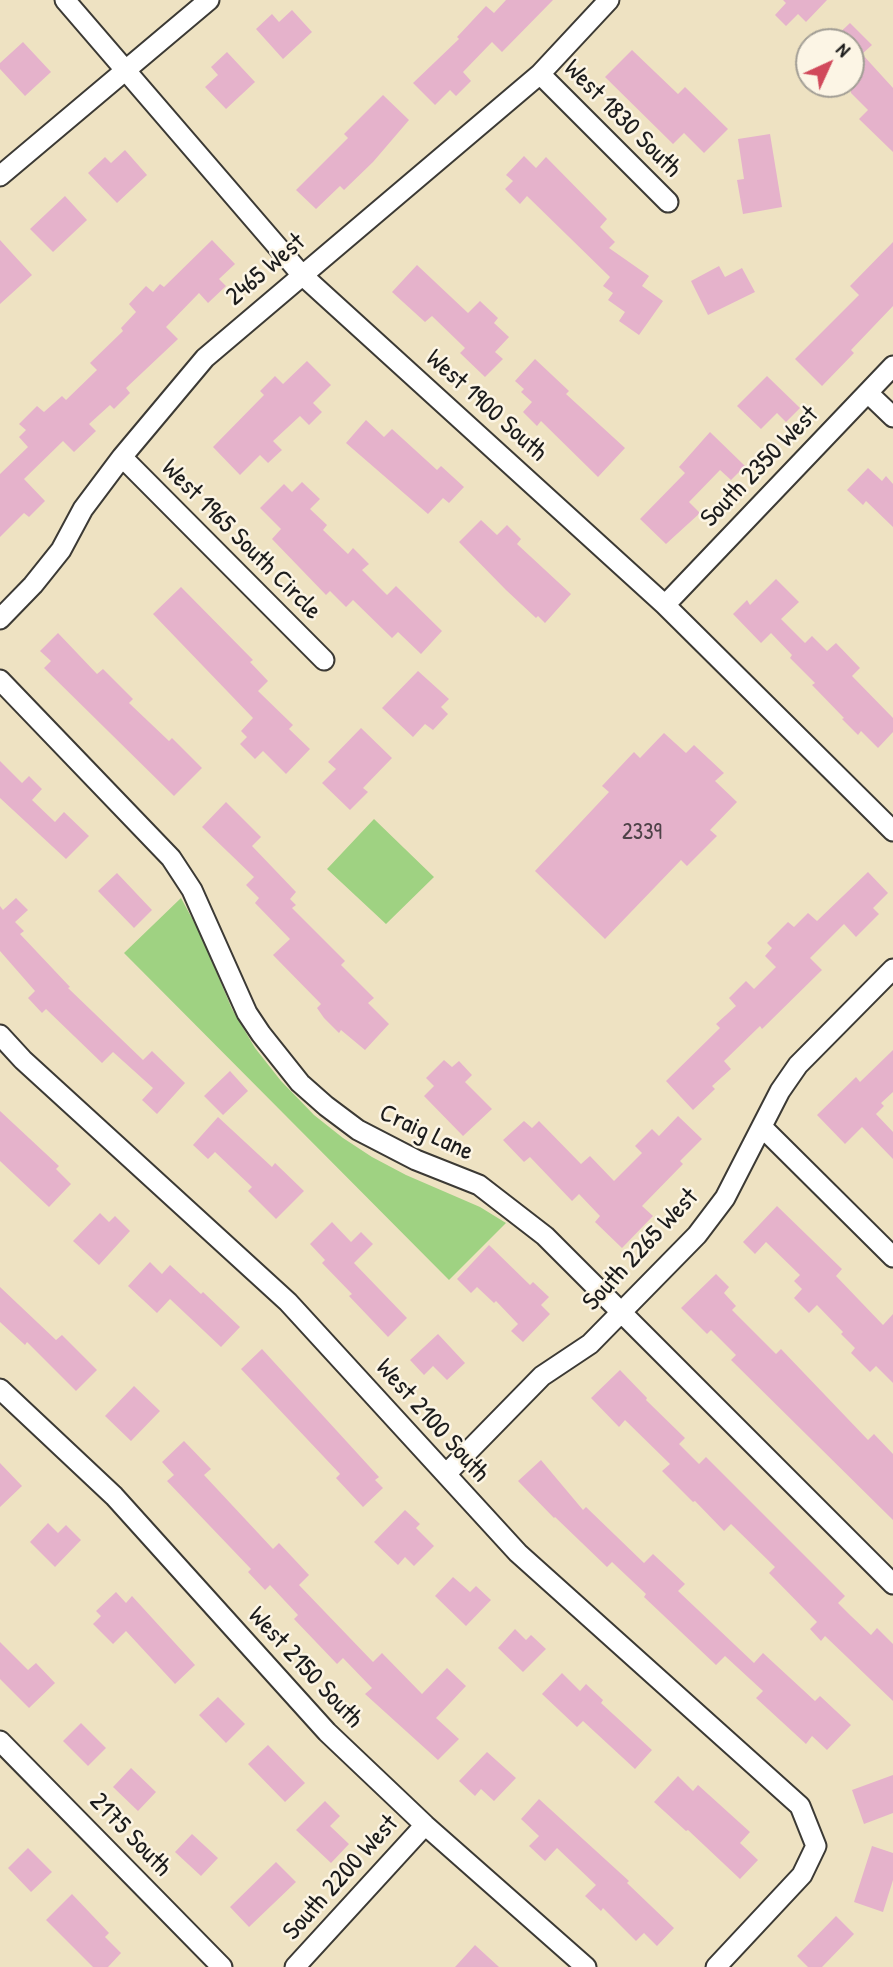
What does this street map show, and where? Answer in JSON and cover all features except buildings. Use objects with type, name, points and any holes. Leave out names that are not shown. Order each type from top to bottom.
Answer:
[{"type":"street","name":"West 1900 South","points":[[65,0],[301,274],[665,604],[893,831]]},
{"type":"street","points":[[0,176],[209,0]]},
{"type":"street","name":"2465 West","points":[[0,620],[61,550],[83,509],[122,457],[205,358],[540,74],[609,0]]},
{"type":"street","name":"West 1830 South","points":[[540,74],[668,202]]},
{"type":"street","name":"South 2350 West","points":[[665,604],[893,366]]},
{"type":"street","points":[[868,393],[893,417]]},
{"type":"street","name":"West 1965 South Circle","points":[[122,457],[324,660]]},
{"type":"street","name":"Craig Lane","points":[[0,680],[171,858],[192,890],[247,1013],[300,1083],[358,1130],[416,1160],[478,1185],[545,1236],[893,1584]]},
{"type":"street","name":"South 2265 West","points":[[446,1474],[542,1376],[590,1344],[697,1235],[725,1198],[780,1091],[798,1065],[893,969]]},
{"type":"street","name":"West 2100 South","points":[[0,1035],[23,1060],[288,1302],[518,1553],[800,1806],[816,1846],[802,1875],[716,1967]]},
{"type":"street","points":[[762,1127],[893,1257]]},
{"type":"street","name":"West 2150 South","points":[[3,1396],[114,1496],[327,1732],[425,1825],[586,1967]]},
{"type":"street","name":"2175 South","points":[[0,1741],[222,1967]]},
{"type":"street","name":"South 2200 West","points":[[295,1967],[425,1825]]},
{"type":"green space","points":[[374,819],[434,877],[386,924],[327,869]]},
{"type":"green space","points":[[181,898],[200,933],[232,1009],[255,1048],[281,1081],[314,1115],[372,1157],[480,1207],[506,1223],[449,1280],[124,953]]}]
